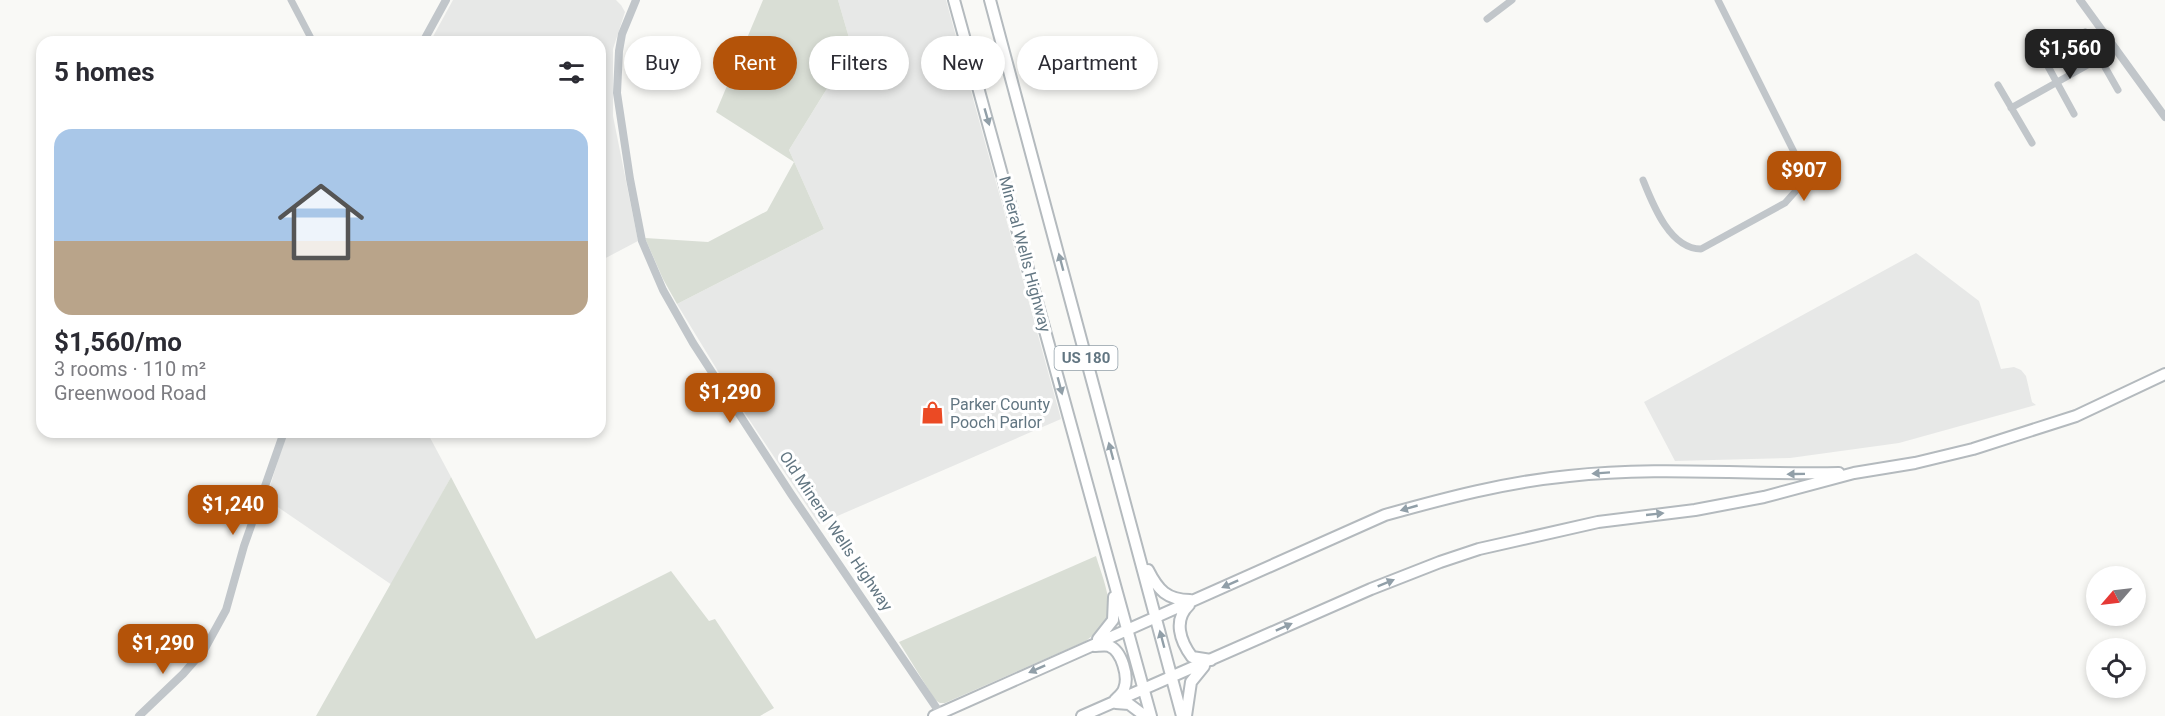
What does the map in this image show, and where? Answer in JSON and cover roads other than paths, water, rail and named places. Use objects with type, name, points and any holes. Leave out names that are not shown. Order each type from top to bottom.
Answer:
[{"type":"main road","name":"Mineral Wells Highway","points":[[954,0],[1151,716]]},
{"type":"main road","name":"Mineral Wells Highway","points":[[990,0],[1184,716]]},
{"type":"main road","points":[[1082,716],[1371,589],[1479,549],[1598,522],[1695,510],[1764,496],[1854,473],[1950,454],[2025,434],[2076,416],[2165,374]]},
{"type":"main road","points":[[938,715],[1385,515],[1497,487],[1568,476],[1618,472],[1854,473]]},
{"type":"main road","points":[[1138,551],[1165,595],[1178,600],[1193,600]]},
{"type":"main road","points":[[1091,645],[1106,631],[1113,620],[1113,579]]},
{"type":"main road","points":[[1193,600],[1179,618],[1179,631],[1186,650],[1192,657],[1211,660]]},
{"type":"main road","points":[[1091,645],[1109,646],[1116,651],[1122,662],[1126,675],[1124,689],[1113,703]]},
{"type":"main road","points":[[1184,716],[1191,682],[1197,672],[1211,660]]},
{"type":"main road","points":[[1113,703],[1129,704],[1145,716]]},
{"type":"street","points":[[291,0],[310,36]]},
{"type":"street","points":[[426,36],[446,0]]},
{"type":"street","points":[[1487,19],[1512,0]]},
{"type":"street","points":[[1643,180],[1671,232],[1680,242],[1693,249],[1701,249],[1785,204],[1802,184],[1801,166],[1718,0]]},
{"type":"street","points":[[2080,0],[2165,117]]},
{"type":"street","name":"Old Mineral Wells Highway","points":[[633,1],[621,42],[617,93],[642,241],[663,290],[693,343],[938,715]]},
{"type":"street","points":[[2085,32],[2118,90]]},
{"type":"street","points":[[2011,108],[2116,49]]},
{"type":"street","points":[[2044,58],[2074,114]]},
{"type":"street","points":[[1998,85],[2032,143]]},
{"type":"street","points":[[139,716],[183,674],[204,650],[226,610],[244,546],[282,438]]},
{"type":"place","name":"Parker County Pooch Parlor","points":[[932,413]]}]
